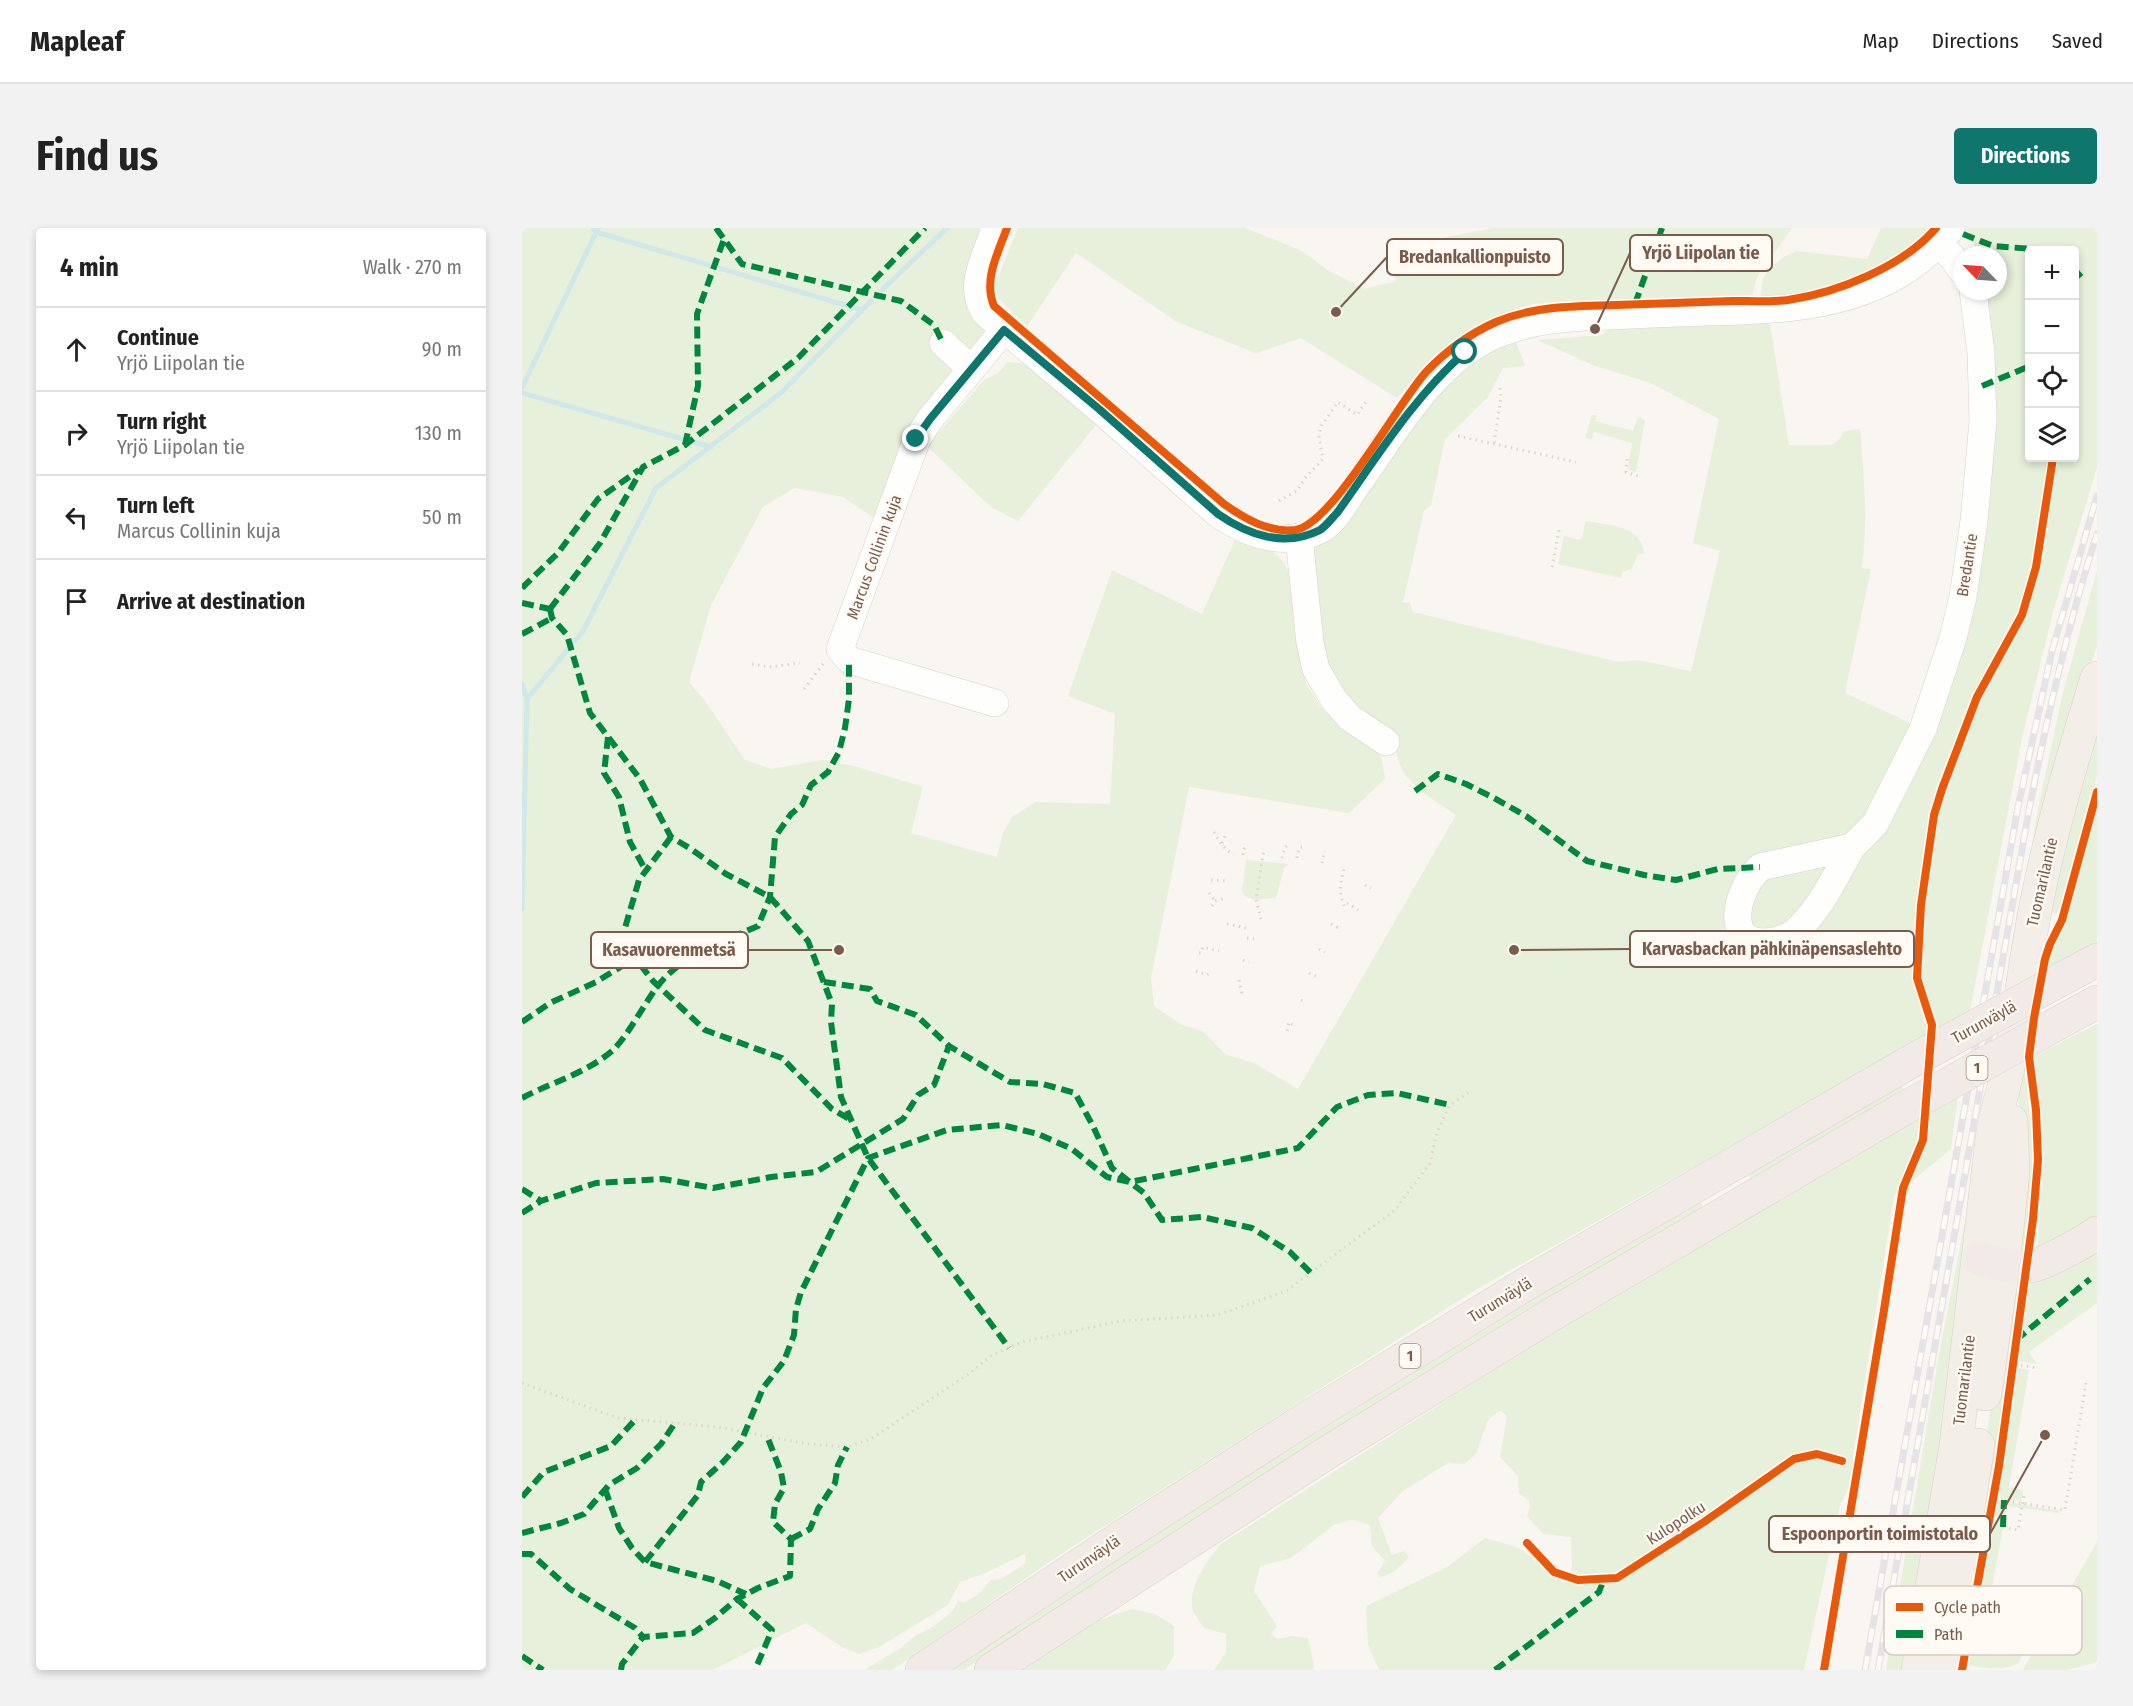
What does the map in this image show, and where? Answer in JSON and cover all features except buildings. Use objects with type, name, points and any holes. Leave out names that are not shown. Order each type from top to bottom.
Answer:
[{"type":"highway","name":"Turunväylä","points":[[922,1670],[1126,1534],[1324,1408],[1531,1281],[1910,1062],[2097,960]]},
{"type":"highway","name":"1","points":[[991,1670],[1334,1448],[1551,1315],[1904,1109],[2097,1002]]},
{"type":"highway","points":[[1991,1262],[2026,1267],[2061,1254],[2097,1233]]},
{"type":"main road","name":"Tuomarilantie","points":[[1949,1586],[1968,1513],[1991,1262],[2013,1173],[2010,1109],[2004,1090],[2034,914],[2058,813],[2097,678]]},
{"type":"street","points":[[995,228],[976,293],[985,313],[1218,514],[1254,534],[1275,538],[1299,537],[1322,529],[1337,513],[1400,424],[1439,375],[1465,352],[1491,337],[1518,326],[1542,321],[1757,311],[1842,299],[1871,288],[1919,260],[1945,235],[1953,258]]},
{"type":"street","name":"Bredantie","points":[[1852,847],[1875,824],[1923,729],[1953,638],[1963,597],[1974,521],[1983,421],[1981,352],[1974,300]]},
{"type":"street","name":"Marcus Collinin kuja","points":[[840,649],[916,439],[1004,330]]},
{"type":"street","points":[[943,343],[971,369]]},
{"type":"street","points":[[1299,537],[1310,643],[1316,669],[1334,700],[1350,718],[1386,742]]},
{"type":"street","points":[[840,649],[849,660],[995,703]]},
{"type":"path","points":[[1494,443],[1502,397],[1500,388]]},
{"type":"path","points":[[1278,501],[1298,490],[1304,479],[1323,459],[1319,438],[1320,428],[1338,402],[1357,415],[1366,402]]},
{"type":"path","points":[[1458,436],[1576,462]]},
{"type":"path","points":[[1627,459],[1626,472],[1641,477]]},
{"type":"path","points":[[1552,567],[1559,530]]},
{"type":"path","points":[[804,689],[824,663],[840,649]]},
{"type":"path","points":[[752,664],[769,667],[800,663]]},
{"type":"path","points":[[1214,832],[1221,845],[1233,855]]},
{"type":"path","points":[[1221,845],[1226,834]]},
{"type":"path","points":[[1282,858],[1285,847],[1288,845]]},
{"type":"path","points":[[1243,855],[1244,849],[1250,846]]},
{"type":"path","points":[[1297,858],[1299,848],[1302,847]]},
{"type":"path","points":[[1261,919],[1256,900],[1263,849]]},
{"type":"path","points":[[1322,863],[1325,851]]},
{"type":"path","points":[[1345,864],[1340,885],[1341,897],[1346,904],[1358,910]]},
{"type":"path","points":[[1211,880],[1228,881]]},
{"type":"path","points":[[1365,885],[1371,888]]},
{"type":"path","points":[[1209,893],[1215,901]]},
{"type":"path","points":[[1212,906],[1215,901],[1227,898]]},
{"type":"path","points":[[1227,924],[1249,930]]},
{"type":"path","points":[[1331,924],[1339,928]]},
{"type":"path","points":[[1247,938],[1254,939]]},
{"type":"path","points":[[1199,953],[1206,946],[1219,951]]},
{"type":"path","points":[[1319,949],[1325,952]]},
{"type":"path","points":[[1243,960],[1249,962]]},
{"type":"path","points":[[1196,971],[1203,974],[1210,973]]},
{"type":"path","points":[[1309,973],[1319,978]]},
{"type":"path","points":[[1197,980],[1203,974]]},
{"type":"path","points":[[1242,994],[1239,980],[1245,986]]},
{"type":"path","points":[[1301,1000],[1305,1003]]},
{"type":"path","points":[[1287,1031],[1289,1022],[1293,1025]]},
{"type":"path","points":[[522,1383],[618,1418],[718,1427],[808,1444],[847,1447],[871,1439],[970,1373],[992,1354],[1022,1342],[1121,1321],[1218,1315],[1286,1291],[1395,1210],[1430,1163],[1437,1131],[1450,1105],[1471,1091]]},
{"type":"path","points":[[2012,1375],[2015,1352]]},
{"type":"path","points":[[2013,1364],[2036,1368]]},
{"type":"path","points":[[1993,1498],[2065,1510],[2086,1381],[2091,1379]]},
{"type":"path","points":[[1991,1508],[1995,1487]]},
{"type":"path","points":[[2003,1527],[2018,1530],[2025,1495]]},
{"type":"green space","points":[[522,228],[985,228],[982,327],[985,334],[954,368],[877,520],[843,497],[795,488],[763,507],[711,605],[689,682],[706,702],[745,760],[772,769],[822,760],[858,767],[923,787],[911,833],[997,857],[1003,833],[1012,817],[1035,802],[1110,804],[1115,714],[1068,696],[1112,570],[1202,614],[1237,535],[1273,553],[1289,572],[1301,668],[1307,685],[1320,706],[1336,721],[1378,751],[1385,779],[1349,813],[1189,787],[1151,978],[1154,1006],[1182,1025],[1203,1031],[1225,1054],[1256,1064],[1298,1089],[1456,815],[1409,779],[1402,770],[1396,748],[1373,727],[1322,666],[1311,551],[1341,528],[1365,488],[1456,370],[1514,336],[1525,366],[1503,368],[1488,397],[1445,439],[1431,505],[1424,511],[1403,602],[1410,603],[1413,612],[1618,662],[1638,660],[1691,671],[1720,551],[1693,543],[1719,419],[1651,383],[1595,366],[1537,340],[1602,335],[1612,326],[1769,317],[1789,445],[1831,445],[1839,440],[1844,431],[1860,429],[1865,516],[1862,568],[1871,569],[1845,693],[1919,727],[1962,633],[1979,300],[2007,300],[2007,246],[1974,246],[1967,228],[2097,228],[2097,468],[2054,608],[2022,738],[1970,1011],[1477,1289],[1070,1548],[892,1670],[864,1670],[901,1648],[916,1635],[931,1628],[952,1612],[958,1601],[965,1602],[979,1594],[991,1580],[1001,1579],[1026,1563],[1025,1554],[960,1582],[948,1605],[879,1647],[859,1654],[842,1647],[806,1623],[713,1670],[522,1670]]},
{"type":"green space","points":[[1018,228],[1245,228],[1300,250],[1331,272],[1364,289],[1396,281],[1390,248],[1493,228],[1792,228],[1757,277],[1752,297],[1532,304],[1485,321],[1436,354],[1397,398],[1301,338],[1256,353],[1177,322],[1076,253],[1027,326],[999,299],[995,285]]},
{"type":"green space","points":[[1881,228],[1929,228],[1894,258],[1852,278],[1806,291],[1760,298],[1763,278],[1785,256],[1797,251],[1867,259]]},
{"type":"green space","points":[[1008,362],[1027,364],[1096,425],[1018,521],[991,507],[927,446],[984,380],[998,373]]},
{"type":"green space","points":[[1592,415],[1597,415],[1595,421],[1633,431],[1639,417],[1645,420],[1636,472],[1629,470],[1628,467],[1632,443],[1594,432],[1592,439],[1586,438]]},
{"type":"green space","points":[[1586,521],[1630,531],[1636,536],[1645,553],[1638,555],[1631,569],[1622,572],[1621,578],[1558,564],[1564,536],[1581,540]]},
{"type":"green space","points":[[2097,571],[2097,646],[2022,905],[2037,814],[2063,692]]},
{"type":"green space","points":[[2097,711],[2097,775],[2063,902],[2057,914],[2047,911]]},
{"type":"green space","points":[[2097,806],[2097,943],[2051,967],[2052,954],[2066,922]]},
{"type":"green space","points":[[1246,860],[1289,864],[1284,868],[1276,898],[1254,900],[1245,896],[1242,891]]},
{"type":"green space","points":[[2097,1024],[2097,1224],[2037,1255],[2043,1167],[2041,1117],[2034,1056]]},
{"type":"green space","points":[[2024,1065],[2034,1150],[2025,1248],[2020,1253],[2017,1078]]},
{"type":"green space","points":[[1900,1085],[1904,1089],[1896,1093],[1897,1096],[1751,1179],[1746,1170]]},
{"type":"green space","points":[[1958,1095],[1951,1149],[1894,1196],[1850,1486],[1840,1505],[1804,1670],[1379,1670],[1368,1645],[1366,1606],[1447,1567],[1485,1538],[1519,1548],[1564,1583],[1572,1567],[1571,1537],[1543,1534],[1527,1516],[1530,1507],[1529,1500],[1519,1494],[1518,1476],[1500,1457],[1507,1417],[1501,1410],[1488,1420],[1476,1454],[1464,1464],[1448,1463],[1403,1491],[1378,1518],[1392,1555],[1404,1551],[1409,1557],[1393,1572],[1380,1577],[1377,1574],[1385,1561],[1372,1546],[1370,1525],[1352,1520],[1334,1525],[1291,1558],[1260,1566],[1254,1591],[1277,1626],[1271,1634],[1277,1639],[1292,1636],[1308,1638],[1313,1670],[1214,1670],[1226,1652],[1226,1634],[1204,1628],[1193,1611],[1192,1602],[1200,1575],[1221,1544],[1520,1353],[1830,1171],[1910,1121]]},
{"type":"green space","points":[[1973,1181],[1922,1586],[1900,1586],[1938,1360]]},
{"type":"green space","points":[[1698,1198],[1703,1207],[1522,1314],[964,1670],[944,1670],[1270,1458]]},
{"type":"green space","points":[[2097,1245],[2097,1303],[2029,1352],[2037,1364],[2019,1361],[2028,1281]]},
{"type":"green space","points":[[2017,1289],[2019,1292],[2011,1362],[1997,1455],[1992,1478],[1989,1478],[1986,1442],[2004,1306]]},
{"type":"green space","points":[[2018,1368],[2029,1370],[2009,1487],[2023,1490],[2021,1501],[1998,1498]]},
{"type":"green space","points":[[1997,1500],[2059,1511],[2059,1513],[2007,1506],[1992,1586],[1982,1586],[1993,1524],[1997,1524],[1998,1515],[1995,1513]]},
{"type":"green space","points":[[2097,1542],[2097,1662],[2067,1670],[2023,1670],[2032,1655],[2082,1655],[2082,1586],[2072,1586]]},
{"type":"green space","points":[[1132,1609],[1155,1614],[1174,1626],[1174,1656],[1165,1670],[1021,1670],[1091,1623]]},
{"type":"green space","points":[[1889,1655],[1913,1655],[1911,1670],[1886,1670]]},
{"type":"green space","points":[[1971,1655],[2022,1655],[2018,1663],[2001,1668],[1969,1664]]},
{"type":"waterway","points":[[593,228],[596,232],[862,310]]},
{"type":"waterway","points":[[522,388],[598,228]]},
{"type":"waterway","points":[[882,290],[947,228]]},
{"type":"waterway","points":[[527,699],[583,631],[656,488],[782,392],[871,301]]},
{"type":"waterway","points":[[522,393],[711,447]]},
{"type":"waterway","points":[[522,684],[527,699],[522,909]]},
{"type":"railway","points":[[1865,1670],[2018,807],[2052,651],[2097,496]]},
{"type":"railway","points":[[1893,1586],[2029,810],[2059,671],[2097,534]]},
{"type":"railway","points":[[1878,1670],[1884,1636]]},
{"type":"marked path","points":[[716,228],[742,264],[901,301],[934,325],[943,343]]},
{"type":"marked path","points":[[550,609],[600,543],[643,467],[685,445],[798,358],[925,228]]},
{"type":"marked path","points":[[1635,304],[1662,228]]},
{"type":"marked path","points":[[1963,234],[1993,246],[2025,248]]},
{"type":"marked path","points":[[685,445],[698,386],[697,314],[724,239]]},
{"type":"marked path","points":[[1982,386],[2025,368]]},
{"type":"marked path","points":[[522,588],[558,553],[598,499],[639,470]]},
{"type":"marked path","points":[[522,603],[550,609]]},
{"type":"marked path","points":[[550,609],[552,618],[567,635],[590,713],[640,779],[671,837],[726,874],[770,897],[808,941],[832,1004],[831,1022],[841,1097],[868,1158],[1009,1348]]},
{"type":"marked path","points":[[522,634],[552,618]]},
{"type":"marked path","points":[[522,1098],[580,1072],[602,1059],[617,1046],[657,987],[678,966],[703,950],[758,926],[770,897],[775,837],[791,814],[802,805],[811,785],[828,772],[839,752],[849,699],[849,660]]},
{"type":"marked path","points":[[608,737],[604,773],[619,797],[630,842],[646,871]]},
{"type":"marked path","points":[[1415,791],[1438,774],[1466,784],[1526,816],[1587,861],[1644,875],[1676,880],[1718,869],[1760,867]]},
{"type":"marked path","points":[[671,837],[639,880],[625,928],[635,958],[653,981],[705,1030],[782,1058],[832,1109],[851,1120]]},
{"type":"marked path","points":[[522,1022],[550,1003],[596,982],[635,958]]},
{"type":"marked path","points":[[824,982],[870,989],[877,1001],[916,1015],[949,1046],[1010,1082],[1043,1084],[1075,1093],[1112,1168],[1144,1193],[1162,1220],[1202,1217],[1252,1228],[1290,1252],[1311,1273]]},
{"type":"marked path","points":[[522,1213],[541,1201],[596,1183],[663,1179],[713,1188],[771,1177],[816,1172],[903,1119],[918,1095],[934,1085],[949,1046]]},
{"type":"marked path","points":[[645,1562],[698,1495],[701,1482],[741,1442],[763,1388],[784,1361],[794,1335],[796,1309],[801,1292],[868,1158],[947,1130],[1002,1125],[1038,1134],[1072,1149],[1107,1177],[1130,1182],[1298,1148],[1337,1107],[1368,1095],[1397,1093],[1450,1105]]},
{"type":"marked path","points":[[522,1189],[541,1201]]},
{"type":"marked path","points":[[2016,1340],[2090,1279]]},
{"type":"marked path","points":[[522,1497],[544,1472],[611,1446],[635,1420]]},
{"type":"marked path","points":[[522,1533],[561,1523],[584,1514],[609,1485],[637,1468],[661,1444],[675,1423]]},
{"type":"marked path","points":[[522,1554],[531,1554],[570,1589],[635,1628],[643,1637],[693,1633],[737,1599],[790,1576],[791,1539],[773,1522],[775,1504],[784,1488],[781,1472],[767,1436]]},
{"type":"marked path","points":[[791,1539],[810,1529],[818,1509],[835,1483],[838,1465],[847,1447]]},
{"type":"marked path","points":[[605,1489],[619,1528],[632,1548],[645,1562],[717,1581],[746,1594]]},
{"type":"marked path","points":[[2003,1527],[2004,1500]]},
{"type":"marked path","points":[[1495,1670],[1599,1592],[1604,1579]]},
{"type":"marked path","points":[[737,1599],[772,1630],[755,1670]]},
{"type":"marked path","points":[[621,1670],[622,1664],[643,1637]]},
{"type":"marked path","points":[[522,1656],[543,1670]]},
{"type":"cycle path","points":[[1007,228],[991,276],[990,286],[994,306],[1224,504],[1266,527],[1285,530],[1295,530],[1310,523],[1327,508],[1364,461],[1426,372],[1450,350],[1496,322],[1525,313],[1570,307],[1774,301],[1807,296],[1848,284],[1888,266],[1922,242],[1936,228]]},
{"type":"cycle path","points":[[1824,1670],[1903,1188],[1923,1140],[1932,1025],[1917,978],[1921,905],[1934,815],[1977,697],[2022,615],[2036,567],[2052,462]]},
{"type":"cycle path","points":[[1977,1586],[1999,1466],[2033,1219],[2038,1160],[2036,1110],[2029,1057],[2034,1018],[2045,959],[2062,920],[2097,792]]},
{"type":"cycle path","name":"Kulopolku","points":[[1527,1543],[1554,1572],[1578,1580],[1617,1578],[1704,1522],[1794,1459],[1817,1454],[1842,1461]]},
{"type":"cycle path","points":[[1962,1670],[1965,1655]]},
{"type":"place","name":"Bredankallionpuisto","points":[[1336,312]]},
{"type":"place","name":"Yrjö Liipolan tie","points":[[1595,329]]},
{"type":"place","name":"Kasavuorenmetsä","points":[[839,950]]},
{"type":"place","name":"Karvasbackan pähkinäpensaslehto","points":[[1514,950]]},
{"type":"place","name":"Espoonportin toimistotalo","points":[[2045,1435]]},
{"type":"route","points":[[916,439],[1004,330],[1099,409],[1218,514],[1254,534],[1275,538],[1299,537],[1322,529],[1337,513],[1419,398],[1439,375],[1465,352]]}]
